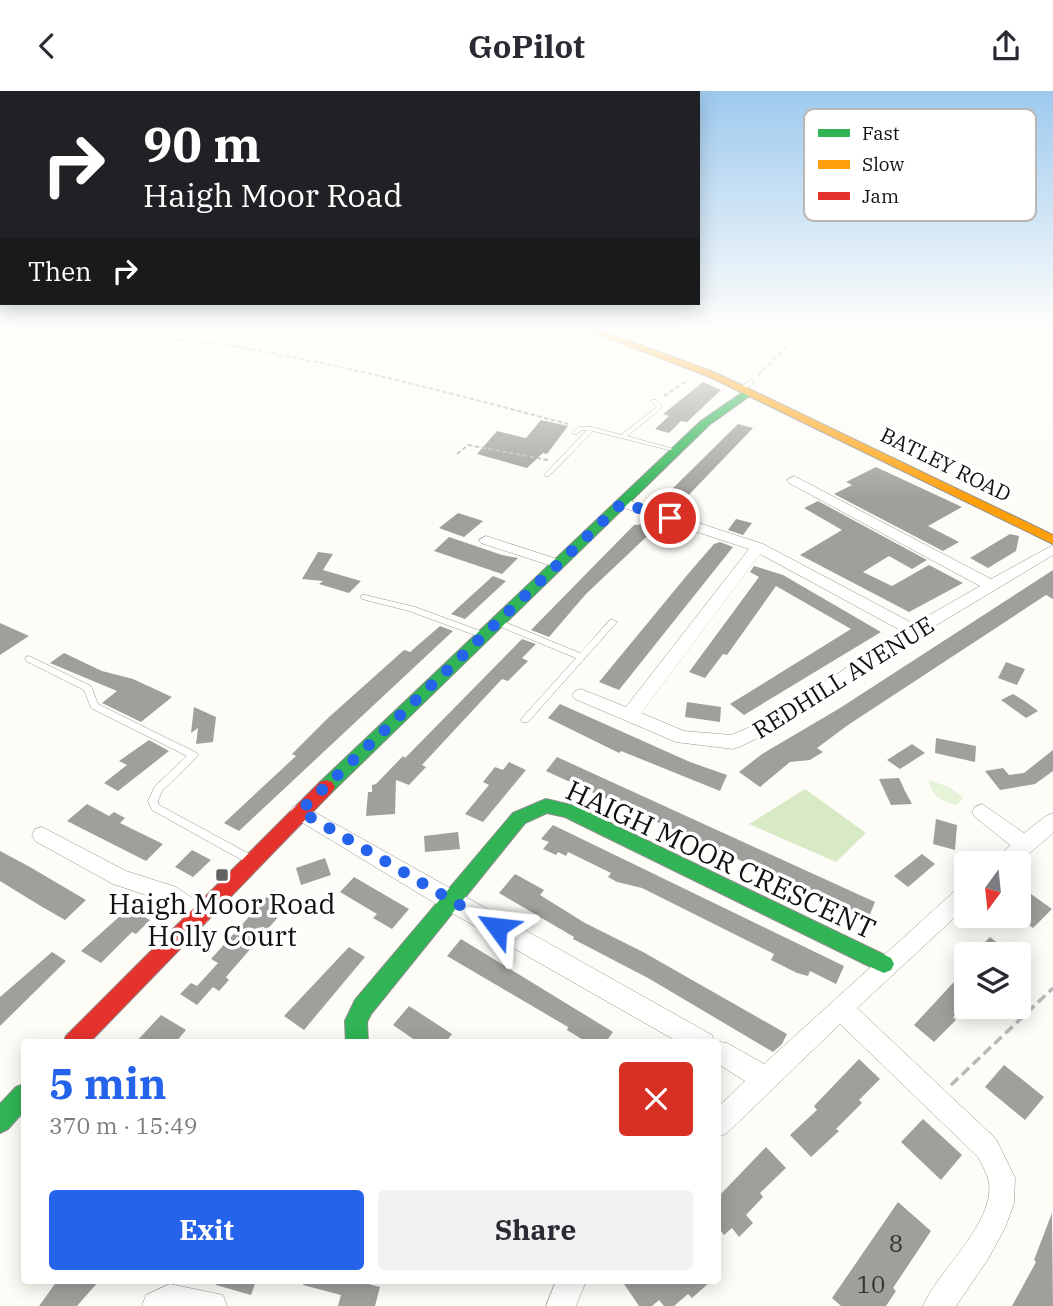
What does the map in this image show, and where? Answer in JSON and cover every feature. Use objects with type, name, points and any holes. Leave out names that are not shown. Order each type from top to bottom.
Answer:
[{"type":"street","name":"BATLEY ROAD","points":[[742,386],[1052,541]]},
{"type":"street","points":[[78,1039],[300,811],[675,451],[748,388]]},
{"type":"street","points":[[794,480],[819,488],[992,586]]},
{"type":"street","points":[[622,503],[758,547],[914,631]]},
{"type":"street","points":[[486,540],[558,564]]},
{"type":"street","name":"REDHILL AVENUE","points":[[581,695],[682,737],[733,742],[775,723],[914,631],[992,586],[1052,541]]},
{"type":"street","points":[[631,715],[758,547]]},
{"type":"street","name":"HAIGH MOOR CRESCENT","points":[[357,1039],[356,1021],[363,1007],[519,818],[535,808],[557,807],[884,964]]},
{"type":"street","points":[[300,811],[451,902],[696,1039]]},
{"type":"street","points":[[982,812],[1024,844]]},
{"type":"street","points":[[1016,851],[1053,821]]},
{"type":"street","points":[[41,835],[120,878],[168,893],[198,915]]},
{"type":"street","points":[[721,1121],[842,1009],[884,964],[954,904]]},
{"type":"street","points":[[842,1009],[937,1098],[987,1148],[998,1165],[1003,1185],[993,1222],[938,1306]]},
{"type":"street","points":[[721,1053],[766,1079]]},
{"type":"street","points":[[0,1121],[21,1098]]},
{"type":"street","points":[[561,1306],[569,1284]]},
{"type":"street","points":[[165,1295],[212,1306]]},
{"type":"lane","points":[[622,437],[655,414],[660,407],[654,401]]},
{"type":"lane","points":[[547,475],[592,429]]},
{"type":"lane","points":[[578,431],[592,429],[675,451]]},
{"type":"lane","points":[[365,597],[412,609],[484,635]]},
{"type":"lane","points":[[497,622],[582,657]]},
{"type":"lane","points":[[525,720],[613,622]]},
{"type":"lane","points":[[29,659],[88,688],[94,706],[194,755],[158,789],[153,801],[155,807],[252,860]]},
{"type":"path","points":[[418,386],[578,431]]},
{"type":"path","points":[[654,401],[678,386]]},
{"type":"path","points":[[457,454],[468,445],[550,460]]},
{"type":"path","points":[[937,1098],[1053,988]]},
{"type":"green space","points":[[929,780],[949,787],[963,798],[957,805],[942,800],[932,791]]},
{"type":"green space","points":[[805,789],[866,833],[836,862],[749,824]]},
{"type":"building","points":[[698,386],[711,386],[721,390],[687,422],[681,421],[669,433],[655,429],[669,416],[663,414]]},
{"type":"building","points":[[541,420],[568,426],[547,454],[543,453],[527,468],[477,454],[497,431],[526,438]]},
{"type":"building","points":[[738,424],[753,428],[682,502],[665,496]]},
{"type":"building","points":[[876,467],[962,507],[928,526],[959,542],[943,551],[834,494],[852,485],[846,482]]},
{"type":"building","points":[[818,501],[927,560],[912,569],[889,556],[863,572],[892,586],[929,565],[963,583],[909,612],[800,555],[842,530],[804,508]]},
{"type":"building","points":[[458,513],[483,521],[464,537],[439,528]]},
{"type":"building","points":[[736,519],[752,523],[743,535],[728,530]]},
{"type":"building","points":[[661,523],[586,594],[549,637],[531,630],[634,525]]},
{"type":"building","points":[[1010,534],[1019,536],[1016,551],[988,568],[970,558]]},
{"type":"building","points":[[449,537],[518,558],[502,574],[434,551]]},
{"type":"building","points":[[720,542],[733,547],[619,690],[599,682],[688,574],[714,544]]},
{"type":"building","points":[[318,552],[333,554],[323,570],[361,581],[349,593],[319,584],[323,581],[302,579]]},
{"type":"building","points":[[754,566],[783,575],[881,632],[744,715],[730,704],[851,629],[776,586],[727,655],[723,654],[705,678],[689,672],[759,577],[750,572]]},
{"type":"building","points":[[1053,570],[1053,599],[1046,595],[848,725],[817,748],[823,752],[810,760],[790,762],[760,787],[739,772],[762,754],[840,708]]},
{"type":"building","points":[[493,576],[506,581],[465,619],[451,614]]},
{"type":"building","points":[[0,623],[29,636],[0,655]]},
{"type":"building","points":[[440,626],[453,631],[239,831],[224,823],[296,756],[292,754],[328,718],[404,650],[410,652]]},
{"type":"building","points":[[522,639],[536,644],[522,658],[528,661],[508,681],[502,679],[422,765],[426,767],[409,785],[396,780],[395,814],[366,816],[368,792],[372,792],[372,785],[403,756],[405,758]]},
{"type":"building","points":[[64,653],[102,671],[133,679],[172,697],[141,722],[102,703],[117,691],[50,663]]},
{"type":"building","points":[[1006,662],[1025,669],[1017,685],[998,678]]},
{"type":"building","points":[[1013,694],[1038,711],[1026,718],[1001,700]]},
{"type":"building","points":[[687,702],[721,707],[720,722],[685,717]]},
{"type":"building","points":[[560,704],[690,762],[727,775],[720,791],[621,751],[619,753],[548,718]]},
{"type":"building","points":[[194,707],[216,717],[213,742],[196,744],[198,728],[191,733]]},
{"type":"building","points":[[936,738],[976,746],[975,762],[935,753]]},
{"type":"building","points":[[149,740],[169,751],[118,791],[104,783],[127,765],[119,761]]},
{"type":"building","points":[[912,744],[925,753],[900,769],[887,760]]},
{"type":"building","points":[[1053,750],[1053,771],[1035,784],[1000,790],[985,771],[1003,768],[1009,775],[1024,773]]},
{"type":"building","points":[[557,757],[875,902],[868,919],[546,771]]},
{"type":"building","points":[[509,762],[526,770],[483,822],[465,814],[489,785],[483,782],[495,767],[503,770]]},
{"type":"building","points":[[899,778],[912,804],[891,805],[879,779]]},
{"type":"building","points":[[87,804],[109,816],[114,812],[125,818],[120,823],[163,844],[146,861],[67,821]]},
{"type":"building","points":[[936,819],[957,825],[955,850],[933,844]]},
{"type":"building","points":[[553,825],[844,966],[836,984],[810,971],[808,976],[797,973],[771,960],[774,954],[642,888],[617,882],[608,877],[611,873],[568,852],[566,856],[558,852],[556,855],[543,849],[549,842],[541,839]]},
{"type":"building","points":[[458,832],[460,849],[425,852],[424,836]]},
{"type":"building","points":[[192,850],[211,860],[193,877],[175,867]]},
{"type":"building","points":[[0,851],[86,900],[65,920],[0,881]]},
{"type":"building","points":[[922,854],[935,864],[908,887],[894,876]]},
{"type":"building","points":[[325,858],[331,875],[301,885],[296,868]]},
{"type":"building","points":[[515,874],[544,890],[540,895],[585,923],[643,952],[787,1034],[782,1044],[773,1052],[648,978],[573,939],[574,937],[499,893]]},
{"type":"building","points":[[354,877],[409,909],[392,929],[373,918],[377,914],[340,892]]},
{"type":"building","points":[[273,890],[293,900],[226,977],[229,980],[219,991],[213,987],[197,1005],[180,994],[191,983],[197,986],[218,963],[211,959]]},
{"type":"building","points":[[1031,894],[1052,909],[1033,928],[1031,927]]},
{"type":"building","points":[[129,908],[150,920],[136,934],[132,932],[101,963],[81,951]]},
{"type":"building","points":[[461,939],[613,1032],[608,1039],[582,1039],[567,1030],[568,1027],[447,956]]},
{"type":"building","points":[[349,947],[365,957],[304,1030],[284,1016]]},
{"type":"building","points":[[52,952],[66,961],[0,1026],[0,997]]},
{"type":"building","points":[[954,982],[953,1017],[956,1020],[934,1042],[914,1025]]},
{"type":"building","points":[[409,1006],[452,1034],[448,1039],[413,1039],[393,1025]]},
{"type":"building","points":[[161,1015],[186,1030],[178,1039],[139,1039]]},
{"type":"building","points":[[859,1059],[880,1079],[859,1100],[862,1103],[836,1129],[839,1131],[811,1157],[790,1135],[817,1110],[814,1106]]},
{"type":"building","points":[[1004,1065],[1044,1097],[1025,1120],[985,1087]]},
{"type":"building","points":[[923,1119],[962,1155],[941,1180],[901,1142]]},
{"type":"building","points":[[766,1147],[786,1168],[760,1193],[763,1197],[746,1215],[753,1223],[739,1237],[732,1228],[724,1235],[721,1231],[721,1194]]},
{"type":"building","points":[[898,1202],[931,1231],[893,1288],[896,1291],[886,1306],[841,1306],[832,1298]]},
{"type":"building","points":[[1052,1213],[1053,1306],[1012,1306],[1036,1262],[1034,1260]]},
{"type":"building","points":[[55,1284],[96,1284],[77,1306],[39,1306]]},
{"type":"building","points":[[216,1284],[255,1284],[251,1295]]},
{"type":"building","points":[[368,1284],[380,1287],[375,1306],[338,1306],[341,1295],[303,1285]]},
{"type":"building","points":[[624,1284],[708,1284],[692,1298],[688,1294],[674,1306],[664,1306],[659,1300],[652,1306],[639,1306]]},
{"type":"traffic: fast","points":[[326,787],[705,423],[750,392]]},
{"type":"traffic: fast","points":[[357,1039],[356,1021],[363,1007],[519,818],[546,806],[569,811],[884,964]]},
{"type":"traffic: fast","points":[[0,1121],[21,1098]]},
{"type":"traffic: slow","points":[[735,386],[1053,540]]},
{"type":"traffic: jam","points":[[78,1039],[326,787]]},
{"type":"place","name":"Haigh Moor Road Holly Court","points":[[222,875]]},
{"type":"route","points":[[497,927],[300,811],[622,503],[670,518]]}]
